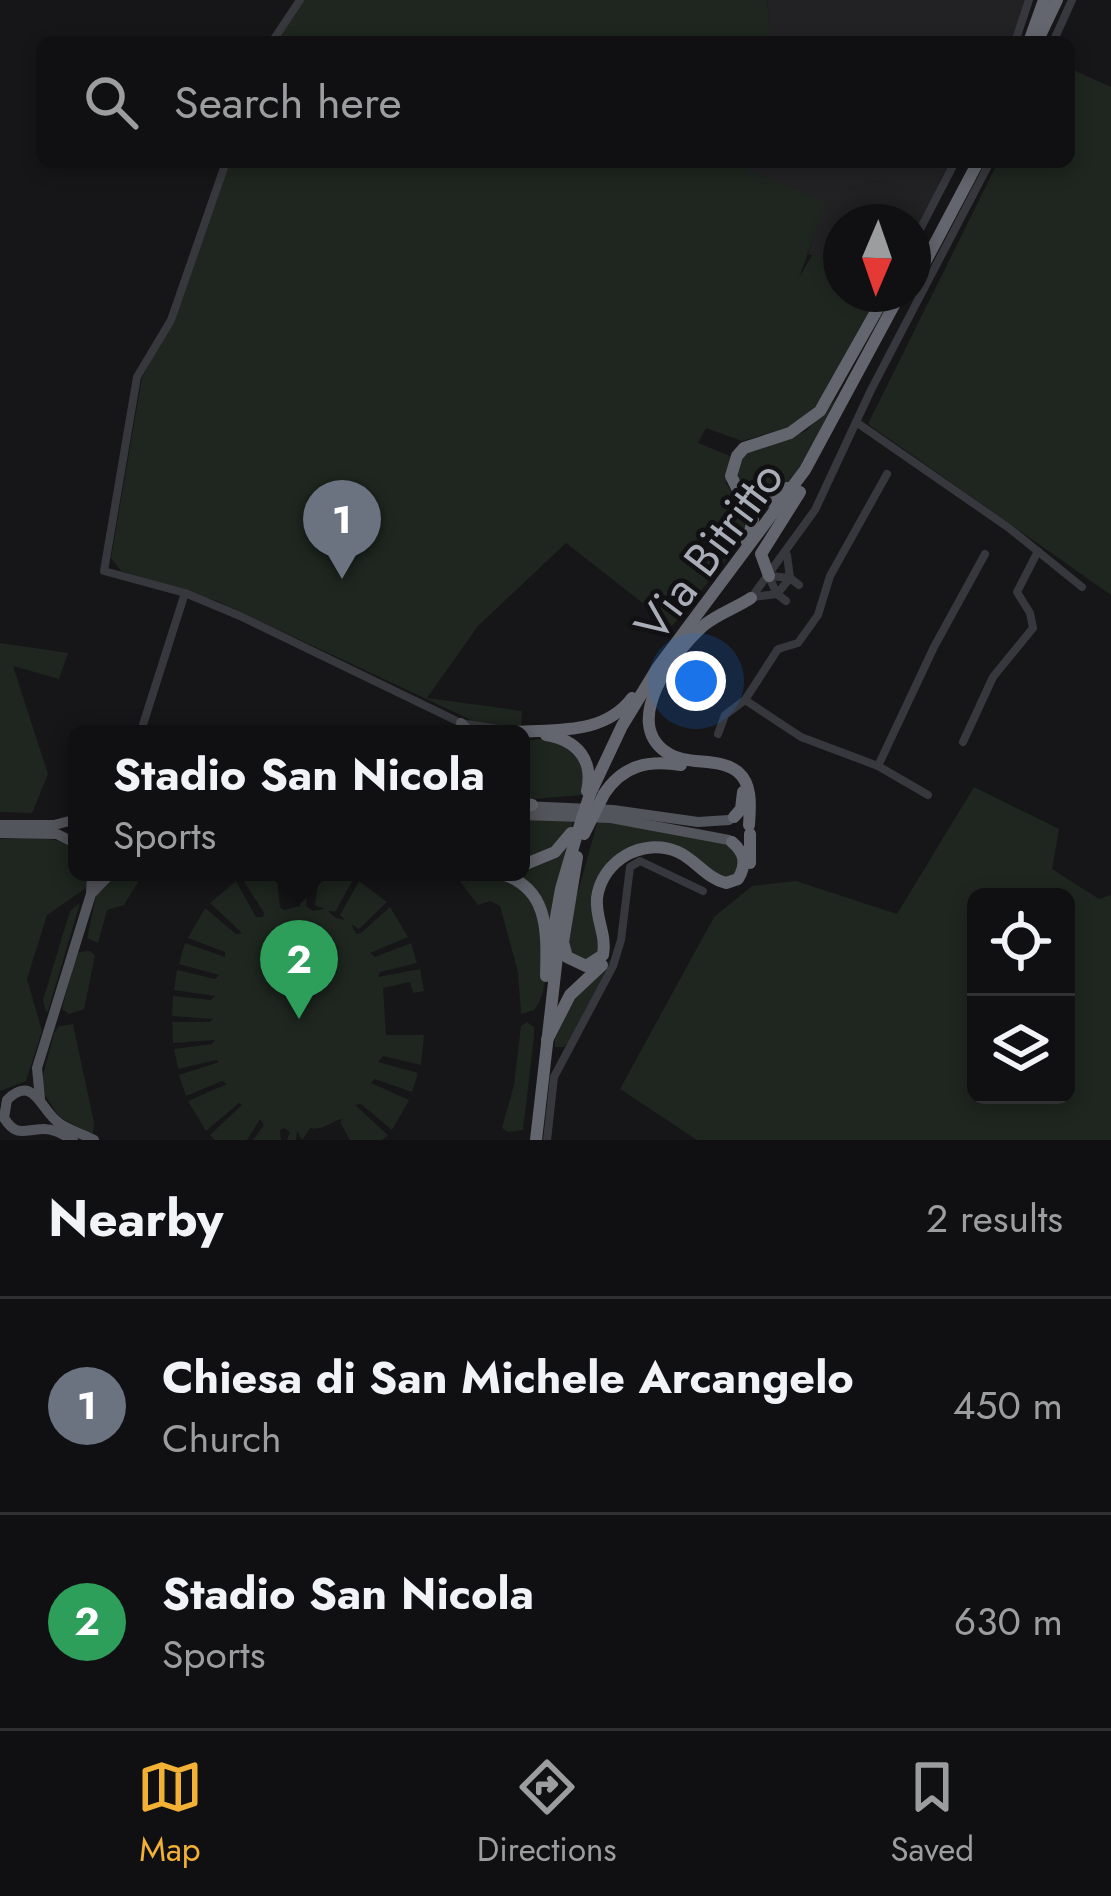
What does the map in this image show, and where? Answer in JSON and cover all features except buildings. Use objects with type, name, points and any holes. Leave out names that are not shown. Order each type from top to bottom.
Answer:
[{"type":"highway","points":[[1036,36],[1052,0]]},
{"type":"highway","points":[[931,237],[970,168]]},
{"type":"highway","points":[[931,248],[970,168]]},
{"type":"highway","points":[[732,569],[752,530],[751,512],[731,476],[737,456],[743,448],[806,424],[820,411],[876,312]]},
{"type":"highway","name":"Via Bitritto","points":[[537,1139],[546,976],[558,901],[592,798],[635,701],[785,500],[894,312]]},
{"type":"highway","name":"Via Bitritto","points":[[537,1139],[557,950],[578,834],[592,798],[667,666],[800,492],[895,312]]},
{"type":"highway","points":[[741,494],[763,502],[783,494],[837,412]]},
{"type":"highway","points":[[785,555],[768,570],[761,557],[800,492]]},
{"type":"highway","points":[[546,1045],[570,995],[608,959],[611,944],[603,897],[617,868],[632,857],[663,853],[684,861],[712,885],[734,887],[748,872],[748,788],[740,774],[728,766],[671,756],[653,739],[648,710],[667,666],[705,624],[751,598]]},
{"type":"highway","points":[[530,734],[582,728],[610,718],[629,702],[670,641],[690,622]]},
{"type":"highway","points":[[530,735],[575,745],[588,766],[592,798]]},
{"type":"highway","points":[[592,798],[621,773],[641,764],[720,770],[736,777],[742,789],[741,808],[731,819]]},
{"type":"highway","points":[[530,864],[543,860],[578,834]]},
{"type":"highway","points":[[577,856],[564,950],[572,962],[586,966],[603,955],[597,898],[602,881],[621,857],[642,848],[675,850],[711,878],[726,883],[738,879],[744,864],[740,848],[731,841]]},
{"type":"highway","points":[[518,881],[541,905],[547,929],[546,976]]},
{"type":"main road","points":[[530,807],[613,810],[698,822],[741,817],[750,830],[745,841],[731,841],[530,808]]},
{"type":"main road","points":[[731,819],[724,828],[731,841]]},
{"type":"main road","points":[[0,829],[68,822]]},
{"type":"main road","points":[[0,829],[57,834],[68,840]]},
{"type":"main road","points":[[35,1130],[43,1120],[37,1068],[92,881]]},
{"type":"main road","points":[[91,894],[103,881]]},
{"type":"main road","points":[[37,1068],[10,1093],[3,1119],[16,1132],[62,1130],[94,1140]]},
{"type":"main road","points":[[10,1093],[29,1092],[42,1101],[73,1140]]},
{"type":"street","points":[[276,36],[300,0]]},
{"type":"street","points":[[1017,36],[1029,0]]},
{"type":"street","points":[[1056,36],[1072,0]]},
{"type":"street","points":[[224,168],[171,320],[137,377],[104,571],[185,593],[466,725]]},
{"type":"street","points":[[931,208],[952,168]]},
{"type":"street","points":[[794,582],[785,555],[815,510],[855,422],[988,168]]},
{"type":"street","points":[[855,422],[1082,587]]},
{"type":"street","points":[[718,734],[725,715],[745,700],[778,650],[798,643],[818,615],[830,576],[887,475]]},
{"type":"street","points":[[963,742],[993,677],[1033,628],[1018,592],[1038,551]]},
{"type":"street","points":[[878,766],[934,647],[985,554]]},
{"type":"street","points":[[768,570],[794,582]]},
{"type":"street","points":[[751,598],[768,570]]},
{"type":"street","points":[[768,570],[782,598]]},
{"type":"street","points":[[782,598],[794,582]]},
{"type":"street","points":[[143,725],[185,593]]},
{"type":"street","points":[[751,598],[782,598]]},
{"type":"street","points":[[745,700],[801,736],[878,766],[928,795]]},
{"type":"street","points":[[537,1139],[554,1077],[613,966],[630,866],[640,861],[703,891]]},
{"type":"street","points":[[546,1045],[565,1055]]},
{"type":"street","points":[[3,1119],[11,1140]]},
{"type":"street","points":[[21,1140],[35,1130]]},
{"type":"shaded area","points":[[304,0],[767,0],[770,36],[279,36]]},
{"type":"shaded area","points":[[767,0],[1028,0],[1016,36],[770,36]]},
{"type":"shaded area","points":[[1075,71],[1111,87],[1111,595],[868,424],[924,312],[931,312],[931,297],[995,168],[1075,168]]},
{"type":"shaded area","points":[[224,168],[748,168],[826,202],[799,278],[812,255],[823,259],[823,312],[870,312],[826,396],[789,431],[742,441],[706,428],[698,443],[730,456],[726,483],[743,509],[746,536],[672,626],[566,543],[478,626],[427,698],[522,711],[521,725],[482,725],[217,601],[121,571],[111,558],[142,378],[176,314]]},
{"type":"shaded area","points":[[952,168],[931,208],[931,204],[825,202],[746,170]]},
{"type":"shaded area","points":[[823,208],[823,259],[808,254]]},
{"type":"shaded area","points":[[837,398],[793,480],[777,498],[741,495],[737,473],[745,454],[806,431]]},
{"type":"shaded area","points":[[0,643],[68,653],[59,679],[13,666],[48,774],[32,813],[0,812]]},
{"type":"shaded area","points":[[530,740],[573,746],[585,771],[582,795],[530,799]]},
{"type":"shaded area","points":[[974,787],[1059,829],[1052,869],[1099,899],[1111,895],[1111,1140],[697,1140],[620,1089],[714,917],[752,886],[796,881],[897,914]]},
{"type":"shaded area","points":[[530,820],[573,820],[570,837],[530,860]]},
{"type":"shaded area","points":[[598,820],[725,843],[740,858],[735,877],[727,881],[694,859],[644,847],[603,875],[598,958],[573,961],[566,935]]},
{"type":"shaded area","points":[[0,839],[64,842],[68,844],[68,881],[86,881],[86,888],[47,915],[27,979],[42,1031],[26,1081],[0,1091]]},
{"type":"shaded area","points":[[567,845],[549,921],[518,881],[530,881],[530,867],[546,862]]},
{"type":"shaded area","points":[[108,881],[139,881],[124,905],[107,910],[98,943],[87,938],[96,896]]},
{"type":"shaded area","points":[[236,881],[256,917],[264,913],[244,881],[277,881],[284,910],[300,906],[300,881],[309,881],[306,906],[313,911],[324,909],[315,905],[319,881],[352,881],[335,912],[328,911],[345,920],[340,915],[359,881],[387,902],[359,929],[351,924],[356,934],[390,907],[408,937],[370,953],[375,957],[411,943],[417,963],[380,972],[378,977],[420,969],[424,991],[413,993],[410,982],[383,988],[386,1035],[424,1035],[421,1065],[383,1056],[378,1062],[418,1073],[412,1092],[375,1079],[371,1083],[409,1100],[392,1130],[361,1104],[355,1105],[388,1135],[382,1140],[350,1140],[340,1122],[343,1119],[310,1128],[302,1140],[297,1131],[296,1140],[287,1140],[290,1132],[284,1128],[281,1140],[253,1140],[264,1125],[260,1119],[247,1140],[215,1140],[210,1135],[242,1105],[206,1131],[188,1101],[227,1084],[222,1081],[186,1096],[179,1075],[219,1062],[178,1069],[174,1049],[215,1040],[173,1043],[172,1022],[213,1019],[172,1016],[173,996],[211,1000],[215,996],[174,990],[177,970],[215,979],[219,975],[179,964],[185,943],[225,957],[225,952],[188,938],[205,908],[236,934],[242,933],[210,903]]},
{"type":"shaded area","points":[[460,881],[511,881],[535,895],[546,970],[534,1010],[521,1014],[518,972],[500,906],[490,901],[478,905]]},
{"type":"shaded area","points":[[80,903],[46,1012],[43,1000],[70,911]]},
{"type":"shaded area","points":[[90,951],[95,956],[84,1009],[69,1014],[62,1009],[75,959],[79,952]]},
{"type":"shaded area","points":[[611,960],[570,1040],[564,1047],[555,1047],[564,1010]]},
{"type":"shaded area","points":[[527,1022],[534,1027],[534,1037],[523,1130],[508,1132],[502,1128],[514,1085],[521,1026]]},
{"type":"shaded area","points":[[73,1024],[93,1135],[59,1117],[40,1087],[54,1033],[59,1026]]},
{"type":"place","name":"Chiesa di San Michele Arcangelo","points":[[342,579]]},
{"type":"place","name":"Stadio San Nicola","points":[[299,1019]]}]
